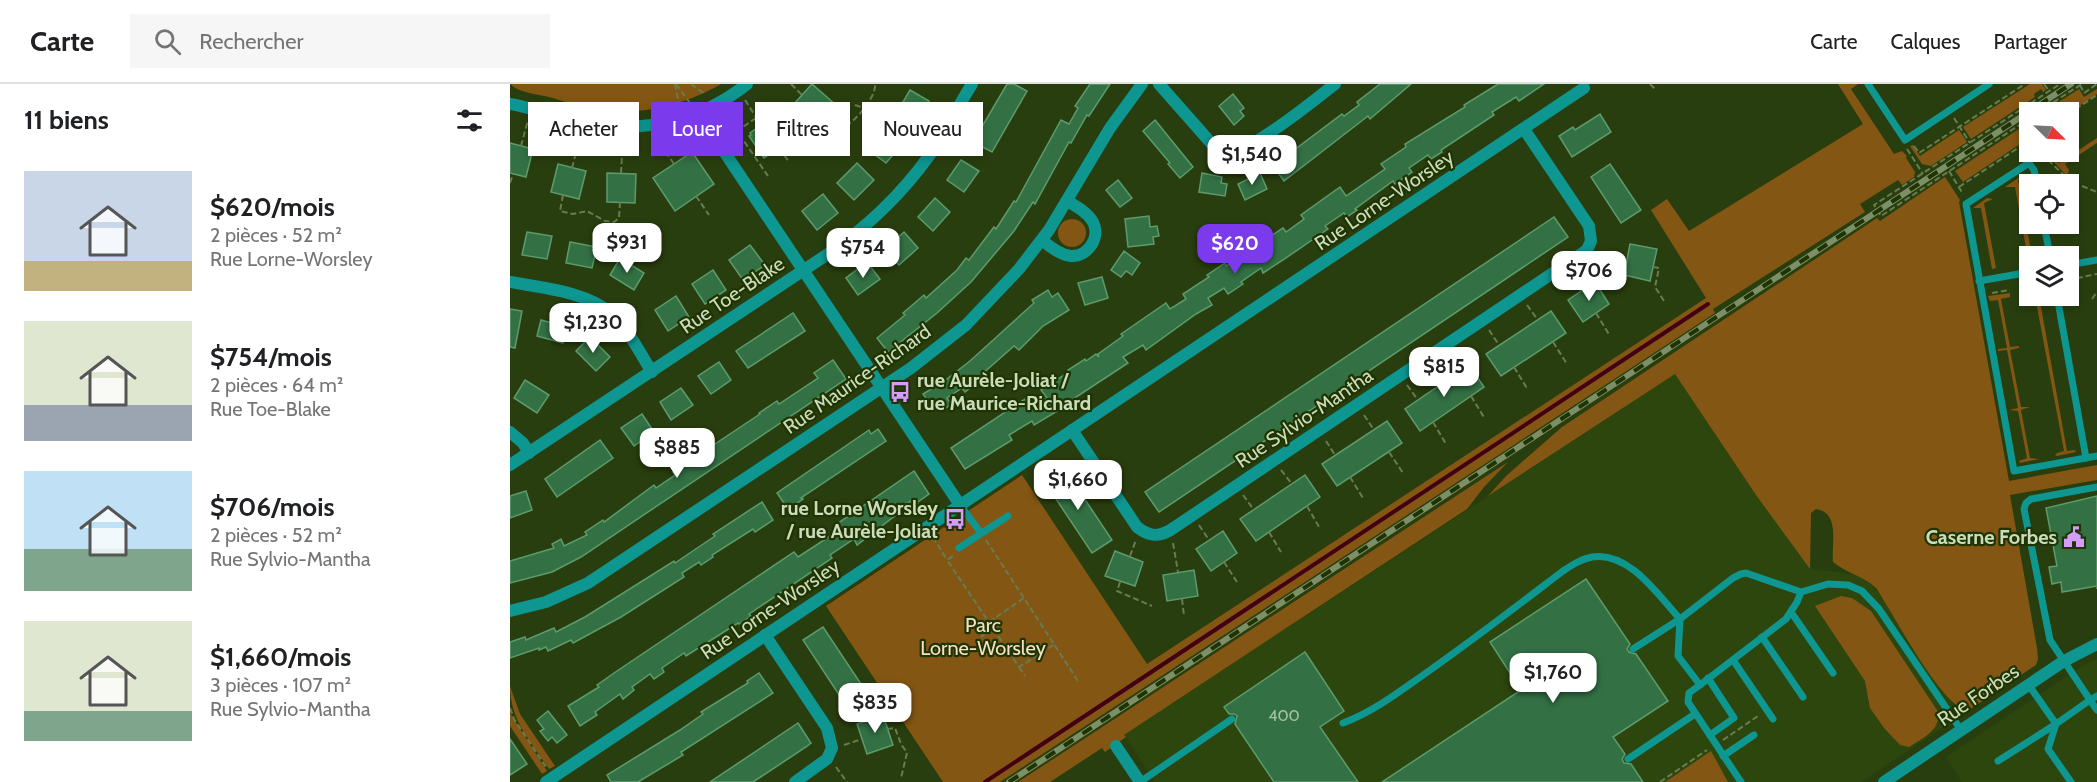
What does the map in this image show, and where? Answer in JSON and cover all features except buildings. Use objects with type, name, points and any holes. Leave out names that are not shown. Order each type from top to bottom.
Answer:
[{"type":"street","points":[[720,102],[747,84]]},
{"type":"street","name":"Rue Toe-Blake","points":[[510,465],[803,271],[875,218],[898,194],[929,155],[972,84]]},
{"type":"street","name":"Rue Maurice-Richard","points":[[510,611],[546,602],[588,583],[881,388],[966,325],[1004,286],[1042,240],[1110,128],[1142,84]]},
{"type":"street","points":[[1159,84],[1210,143],[1221,151],[1229,153],[1261,138],[1335,84]]},
{"type":"street","name":"Rue Lorne-Worsley","points":[[547,776],[765,635],[1584,88]]},
{"type":"street","points":[[510,104],[583,122],[622,127],[651,125]]},
{"type":"street","name":"Rue Sylvio-Mantha","points":[[1072,430],[1137,527],[1146,534],[1155,536],[1168,532],[1587,250],[1591,236],[1586,220],[1524,129]]},
{"type":"street","points":[[728,156],[960,505]]},
{"type":"street","points":[[1042,240],[1062,254],[1072,256],[1082,254],[1093,242],[1095,232],[1088,215],[1067,201]]},
{"type":"street","points":[[510,282],[580,297],[606,309],[617,320],[652,372]]},
{"type":"street","points":[[510,432],[523,443],[529,453]]},
{"type":"street","points":[[765,635],[820,718],[832,742],[827,759],[795,782]]},
{"type":"street","name":"Rue Forbes","points":[[1884,782],[2028,684],[2064,661],[2097,644]]},
{"type":"street","points":[[1116,746],[1140,782]]},
{"type":"lane","points":[[1868,84],[1905,140],[1989,84]]},
{"type":"lane","points":[[2035,174],[2030,163],[1966,204],[2014,471],[2097,456]]},
{"type":"lane","points":[[2079,263],[2097,260]]},
{"type":"lane","points":[[1979,281],[2019,274]]},
{"type":"lane","points":[[2059,306],[2086,458]]},
{"type":"lane","points":[[2097,487],[2031,499],[2025,506],[2047,631],[2054,648],[2094,698],[2097,710]]},
{"type":"lane","points":[[960,505],[981,533]]},
{"type":"lane","points":[[958,550],[1008,516]]},
{"type":"lane","points":[[1343,723],[1363,714],[1399,692],[1485,632],[1563,571],[1584,559],[1603,557],[1626,566],[1649,585],[1680,619],[1678,656],[1700,685]]},
{"type":"lane","points":[[1633,649],[1680,619],[1741,574],[1746,573],[1801,592],[1828,584],[1848,585],[1862,591],[1879,609],[1961,730]]},
{"type":"lane","points":[[1739,782],[1695,714],[1687,697],[1708,678],[1786,619],[1801,592]]},
{"type":"lane","points":[[1791,612],[1833,673]]},
{"type":"lane","points":[[1762,637],[1803,697]]},
{"type":"lane","points":[[1732,660],[1773,719]]},
{"type":"lane","points":[[1708,678],[1734,718],[1710,735]]},
{"type":"lane","points":[[2028,684],[2056,724]]},
{"type":"lane","points":[[1998,761],[2094,698]]},
{"type":"lane","points":[[1628,759],[1695,714]]},
{"type":"lane","points":[[1140,782],[1232,719]]},
{"type":"lane","points":[[2056,724],[2048,749],[2071,782]]},
{"type":"lane","points":[[1723,756],[1751,737]]},
{"type":"path","points":[[675,84],[689,101]]},
{"type":"path","points":[[675,84],[678,102]]},
{"type":"path","points":[[691,84],[705,94]]},
{"type":"path","points":[[791,84],[802,95]]},
{"type":"path","points":[[868,102],[875,93],[875,84]]},
{"type":"path","points":[[1650,84],[1655,89]]},
{"type":"path","points":[[1919,153],[2025,84]]},
{"type":"path","points":[[2044,84],[2049,91]]},
{"type":"path","points":[[2019,125],[1881,216],[1874,206],[2060,84]]},
{"type":"path","points":[[2054,102],[2081,85],[2084,93],[2097,84]]},
{"type":"path","points":[[2079,107],[2097,95]]},
{"type":"path","points":[[745,100],[755,116]]},
{"type":"path","points":[[855,105],[862,107]]},
{"type":"path","points":[[850,124],[862,110]]},
{"type":"path","points":[[1953,116],[1970,143]]},
{"type":"path","points":[[521,146],[528,119]]},
{"type":"path","points":[[755,119],[737,131],[768,176]]},
{"type":"path","points":[[1905,147],[1923,174]]},
{"type":"path","points":[[1959,187],[2019,147]]},
{"type":"path","points":[[572,168],[575,156]]},
{"type":"path","points":[[621,156],[621,173]]},
{"type":"path","points":[[668,156],[674,164]]},
{"type":"path","points":[[785,156],[789,162]]},
{"type":"path","points":[[2050,162],[2063,174]]},
{"type":"path","points":[[1949,171],[1965,196]]},
{"type":"path","points":[[510,183],[513,174]]},
{"type":"path","points":[[2082,186],[2097,192]]},
{"type":"path","points":[[563,195],[560,211],[573,214],[587,211],[605,221],[614,222],[619,218],[620,202]]},
{"type":"path","points":[[696,196],[709,215]]},
{"type":"path","points":[[1597,259],[1602,256],[1627,260]]},
{"type":"path","points":[[1653,267],[1659,268],[1655,286],[1664,301]]},
{"type":"path","points":[[1570,274],[1581,291]]},
{"type":"path","points":[[2079,278],[2097,274]]},
{"type":"path","points":[[1988,294],[2009,290]]},
{"type":"path","points":[[2092,299],[2097,292]]},
{"type":"path","points":[[1526,303],[1538,320]]},
{"type":"path","points":[[1596,313],[1610,336]]},
{"type":"path","points":[[1488,329],[1499,345]]},
{"type":"path","points":[[1553,342],[1567,364]]},
{"type":"path","points":[[1445,358],[1456,374]]},
{"type":"path","points":[[1514,368],[1528,390]]},
{"type":"path","points":[[1406,384],[1418,400]]},
{"type":"path","points":[[1471,396],[1485,419]]},
{"type":"path","points":[[1363,413],[1374,430]]},
{"type":"path","points":[[1433,422],[1446,444]]},
{"type":"path","points":[[1324,439],[1335,455]]},
{"type":"path","points":[[1389,452],[1403,473]]},
{"type":"path","points":[[1280,468],[1292,484]]},
{"type":"path","points":[[1350,477],[1363,498]]},
{"type":"path","points":[[1242,493],[1254,510]]},
{"type":"path","points":[[910,501],[914,507],[919,504]]},
{"type":"path","points":[[1307,506],[1319,527]]},
{"type":"path","points":[[1198,523],[1209,540]]},
{"type":"path","points":[[1269,532],[1281,552]]},
{"type":"path","points":[[981,533],[1078,681]]},
{"type":"path","points":[[931,535],[1025,676]]},
{"type":"path","points":[[1130,556],[1137,538]]},
{"type":"path","points":[[1173,540],[1178,572]]},
{"type":"path","points":[[947,560],[958,550]]},
{"type":"path","points":[[1224,562],[1237,582]]},
{"type":"path","points":[[1120,582],[1117,591],[1152,606]]},
{"type":"path","points":[[989,622],[1024,598]]},
{"type":"path","points":[[1182,599],[1184,616]]},
{"type":"path","points":[[981,637],[993,628]]},
{"type":"path","points":[[990,652],[1003,642]]},
{"type":"path","points":[[1020,668],[1055,644]]},
{"type":"path","points":[[510,708],[547,776]]},
{"type":"path","points":[[1721,741],[1761,714]]},
{"type":"path","points":[[887,729],[895,728],[907,753],[901,778]]},
{"type":"path","points":[[1741,728],[1751,737]]},
{"type":"path","points":[[841,745],[862,739]]},
{"type":"path","points":[[1660,782],[1709,749]]},
{"type":"path","points":[[834,765],[848,782]]},
{"type":"shaded area","points":[[1675,374],[1756,495],[1810,569],[1852,574],[1868,580],[1885,601],[1939,688],[1957,708],[1969,710],[1861,782],[1155,782],[1124,735]]},
{"type":"shaded area","points":[[2097,659],[2097,782],[1962,782],[1946,757],[2081,667]]},
{"type":"green space","points":[[510,84],[721,84],[681,102],[651,102],[651,109],[639,110],[639,102],[567,102],[518,89]]},
{"type":"green space","name":"Parc Lorne-Worsley","points":[[1838,84],[1858,84],[1851,89],[1894,154],[1902,151],[1907,156],[1915,172],[1914,177],[1902,185],[1898,180],[1860,204],[1865,212],[1713,309],[1715,313],[1000,782],[943,782],[826,606],[1022,475],[1147,664],[1706,298],[1651,210],[1667,199],[1689,231],[1863,124]]},
{"type":"green space","points":[[2030,84],[2042,84],[2046,90],[2043,92],[2041,89],[2027,102],[2019,102],[2019,108],[1971,139],[1963,127]]},
{"type":"green space","points":[[2079,89],[2084,97],[2097,89],[2097,94],[2079,106],[2079,102],[2059,102]]},
{"type":"green space","points":[[2019,129],[2019,145],[1963,182],[1955,171]]},
{"type":"green space","points":[[1959,130],[1967,142],[1931,166],[1922,164],[1910,146],[1913,145],[1920,156]]},
{"type":"green space","points":[[2097,138],[2097,143],[2079,155],[2079,150]]},
{"type":"green space","points":[[2054,162],[2068,162],[2065,164],[2069,170],[2068,174]]},
{"type":"green space","points":[[1945,177],[1960,200],[2009,481],[2097,465],[2097,480],[2010,495],[2037,648],[2036,665],[1969,710],[1959,707],[1946,696],[1933,679],[1876,588],[1833,562],[1833,531],[1829,517],[1816,509],[1811,513],[1810,569],[1756,495],[1675,374],[1488,496],[1506,476],[1562,427],[1877,218],[1880,221]]},
{"type":"green space","points":[[2019,178],[2019,209],[2015,187],[2005,187]]},
{"type":"green space","points":[[1987,198],[1993,199],[1984,203],[1996,268],[1992,269],[1981,208],[1973,208]]},
{"type":"green space","points":[[1072,219],[1082,223],[1086,233],[1082,243],[1072,247],[1062,243],[1058,233],[1062,223]]},
{"type":"green space","points":[[2024,234],[2028,234],[2030,246],[2026,246]]},
{"type":"green space","points":[[2010,293],[2010,297],[2001,299],[2010,347],[2019,346],[2019,348],[2010,350],[2021,407],[2030,407],[2021,410],[2030,458],[2039,459],[2020,463],[2019,461],[2027,458],[2018,411],[2009,410],[2018,408],[2007,350],[1998,351],[1998,349],[2007,348],[1998,300],[1990,301],[1988,296]]},
{"type":"green space","points":[[2037,306],[2041,306],[2067,451],[2075,450],[2076,452],[2055,455],[2064,451]]},
{"type":"green space","points":[[1508,462],[1467,509],[1124,735],[1126,737],[1105,752],[1102,748],[1050,782],[1018,782]]},
{"type":"green space","points":[[1841,596],[1852,598],[1871,611],[1937,710],[1937,723],[1931,732],[1909,747],[1900,745],[1870,708],[1865,681],[1815,606]]},
{"type":"green space","points":[[510,686],[520,714],[555,766],[549,769],[523,730],[514,710]]},
{"type":"green space","points":[[510,713],[547,771],[542,774],[510,726]]},
{"type":"green space","points":[[1711,751],[1728,782],[1665,782]]},
{"type":"waterway","points":[[985,782],[1708,304]]},
{"type":"railway","points":[[1009,782],[2071,84]]},
{"type":"place","name":"rue Aurèle-Joliat / rue Maurice-Richard","points":[[900,392]]},
{"type":"place","name":"rue Lorne Worsley / rue Aurèle-Joliat","points":[[955,519]]},
{"type":"place","name":"Caserne Forbes","points":[[2074,537]]}]
